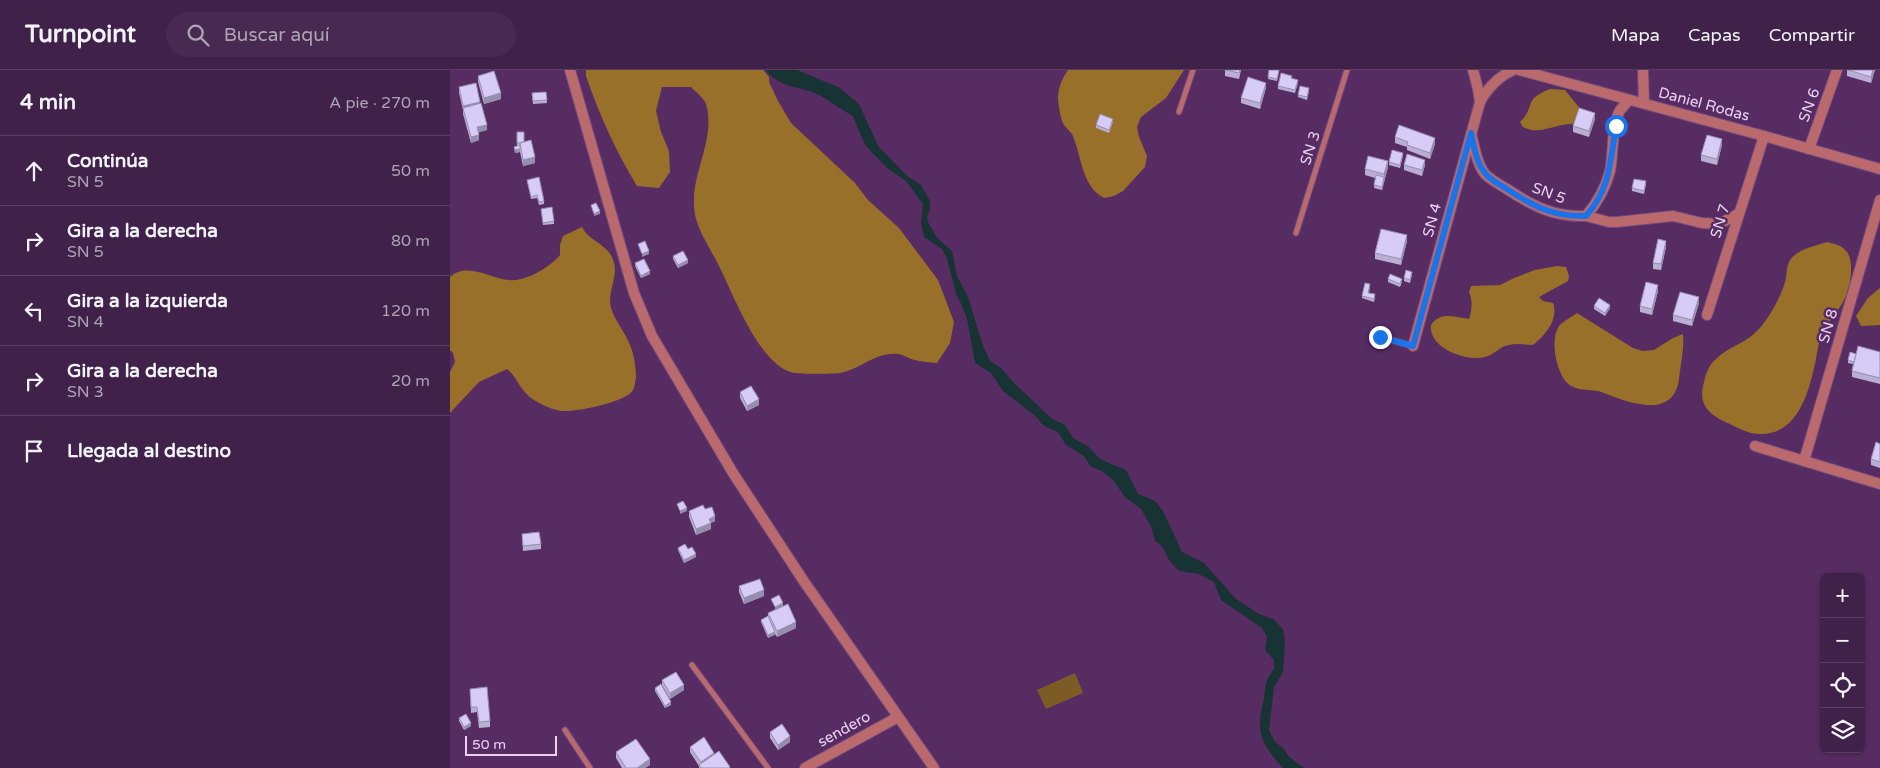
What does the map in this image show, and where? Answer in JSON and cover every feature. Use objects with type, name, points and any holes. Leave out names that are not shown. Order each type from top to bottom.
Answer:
[{"type":"street","points":[[570,70],[634,293],[652,336],[733,473],[802,580],[934,768]]},
{"type":"street","name":"SN 4","points":[[1473,70],[1480,102]]},
{"type":"street","name":"SN 4","points":[[1413,346],[1480,102],[1486,91],[1495,81],[1513,70]]},
{"type":"street","name":"Daniel Rodas","points":[[1519,70],[1880,169]]},
{"type":"street","points":[[1644,70],[1644,103]]},
{"type":"street","name":"SN 6","points":[[1809,149],[1837,70]]},
{"type":"street","points":[[1586,216],[1594,206],[1606,183],[1610,172],[1617,119],[1619,112],[1629,100]]},
{"type":"street","name":"SN 5","points":[[1471,133],[1479,164],[1485,174],[1540,208],[1555,214],[1586,216],[1618,222],[1673,216],[1702,223],[1719,224],[1738,214]]},
{"type":"street","name":"SN 7","points":[[1707,316],[1764,136]]},
{"type":"street","name":"SN 8","points":[[1804,461],[1880,200]]},
{"type":"street","points":[[1755,446],[1880,484]]},
{"type":"street","name":"sendero","points":[[805,768],[898,717]]},
{"type":"lane","points":[[1179,112],[1193,70]]},
{"type":"lane","name":"SN 3","points":[[1296,233],[1347,70]]},
{"type":"lane","points":[[1380,337],[1413,346]]},
{"type":"lane","points":[[692,665],[768,768]]},
{"type":"lane","points":[[564,730],[590,768]]},
{"type":"shaded area","points":[[586,70],[763,70],[769,77],[769,82],[778,101],[791,123],[855,183],[868,200],[899,228],[938,280],[954,322],[950,343],[937,363],[918,361],[899,354],[889,354],[840,373],[817,374],[794,373],[781,367],[769,357],[748,327],[696,221],[694,192],[708,130],[706,104],[702,97],[691,87],[662,87],[656,111],[661,132],[669,151],[670,172],[659,188],[637,186],[602,119],[586,76]]},
{"type":"shaded area","points":[[766,70],[797,70],[840,88],[859,104],[878,146],[907,176],[921,185],[930,201],[930,210],[927,216],[928,222],[937,238],[952,251],[957,276],[968,297],[983,346],[990,361],[1001,368],[1051,418],[1065,425],[1073,438],[1089,447],[1098,457],[1106,462],[1126,470],[1138,494],[1155,501],[1163,511],[1182,552],[1204,563],[1236,599],[1259,614],[1273,619],[1283,629],[1285,641],[1283,672],[1274,687],[1269,730],[1275,742],[1283,748],[1289,757],[1304,768],[1283,768],[1270,752],[1261,735],[1260,718],[1267,679],[1274,669],[1274,660],[1265,650],[1267,637],[1262,628],[1221,600],[1214,582],[1199,574],[1179,571],[1169,560],[1162,546],[1155,541],[1151,526],[1141,509],[1125,497],[1113,480],[1102,471],[1091,467],[1084,456],[1066,445],[1058,432],[1041,423],[1038,418],[1003,391],[991,373],[975,363],[967,319],[956,294],[947,258],[942,249],[924,237],[921,223],[923,204],[906,181],[887,168],[865,145],[853,116],[819,95],[777,80]]},
{"type":"shaded area","points":[[1068,70],[1184,70],[1166,98],[1141,117],[1137,127],[1147,156],[1145,167],[1123,191],[1114,196],[1104,198],[1096,193],[1091,186],[1083,170],[1072,134],[1064,125],[1059,109],[1058,95]]},
{"type":"shaded area","points":[[1550,89],[1565,90],[1582,111],[1582,120],[1542,130],[1523,127],[1520,122],[1533,100],[1536,96]]},
{"type":"shaded area","points":[[582,227],[589,236],[608,251],[614,263],[615,274],[610,302],[613,313],[633,353],[636,378],[633,390],[612,402],[578,410],[562,411],[537,402],[530,397],[507,369],[479,382],[450,413],[450,372],[455,362],[453,353],[450,350],[450,277],[457,272],[471,271],[502,279],[523,279],[550,264],[560,255],[560,245],[563,236]]},
{"type":"shaded area","points":[[1827,242],[1841,246],[1847,252],[1851,262],[1850,282],[1844,300],[1820,339],[1807,393],[1796,416],[1778,431],[1765,434],[1751,433],[1717,417],[1707,409],[1702,397],[1704,382],[1710,367],[1721,355],[1749,338],[1763,324],[1780,295],[1785,282],[1787,268],[1793,256],[1807,248]]},
{"type":"shaded area","points":[[1557,266],[1566,267],[1569,276],[1568,281],[1539,297],[1543,301],[1553,303],[1554,315],[1550,327],[1533,345],[1515,344],[1506,346],[1488,356],[1477,358],[1450,352],[1436,340],[1432,333],[1431,325],[1439,318],[1453,316],[1469,319],[1472,305],[1469,292],[1471,286],[1500,285],[1535,270]]},
{"type":"shaded area","points":[[1880,288],[1880,325],[1861,326],[1856,316],[1868,298]]},
{"type":"shaded area","points":[[1577,313],[1633,348],[1643,351],[1654,350],[1683,334],[1683,352],[1678,383],[1676,390],[1670,398],[1662,403],[1643,405],[1600,392],[1575,388],[1566,382],[1558,367],[1556,358],[1556,332],[1563,322]]},
{"type":"shaded area","points":[[1075,673],[1083,693],[1046,709],[1037,690]]},
{"type":"building","points":[[1226,70],[1240,70],[1239,73]]},
{"type":"building","points":[[1269,70],[1279,70],[1277,79],[1268,77]]},
{"type":"building","points":[[1848,70],[1873,70],[1871,77]]},
{"type":"building","points":[[494,71],[501,93],[484,98],[478,76]]},
{"type":"building","points":[[1281,73],[1298,80],[1295,90],[1278,86]]},
{"type":"building","points":[[1248,77],[1266,83],[1260,103],[1241,98]]},
{"type":"building","points":[[476,83],[480,102],[463,106],[459,87]]},
{"type":"building","points":[[1300,86],[1309,88],[1307,97],[1298,95]]},
{"type":"building","points":[[546,92],[547,100],[533,101],[532,93]]},
{"type":"building","points":[[481,103],[487,125],[477,127],[479,135],[471,137],[463,108]]},
{"type":"building","points":[[1579,108],[1595,113],[1589,131],[1573,126]]},
{"type":"building","points":[[1100,114],[1113,119],[1109,130],[1096,125]]},
{"type":"building","points":[[1399,125],[1435,138],[1430,153],[1407,145],[1408,142],[1395,137]]},
{"type":"building","points":[[517,132],[524,132],[524,142],[517,143]]},
{"type":"building","points":[[1707,135],[1722,139],[1717,159],[1701,155]]},
{"type":"building","points":[[531,140],[535,157],[523,160],[520,143]]},
{"type":"building","points":[[520,145],[520,149],[515,150],[514,147]]},
{"type":"building","points":[[1392,150],[1403,153],[1400,165],[1389,162]]},
{"type":"building","points":[[1407,154],[1425,160],[1422,170],[1404,165]]},
{"type":"building","points":[[1368,156],[1388,161],[1384,174],[1365,169]]},
{"type":"building","points":[[1376,175],[1384,177],[1382,187],[1374,185]]},
{"type":"building","points":[[539,177],[544,201],[539,202],[537,195],[531,197],[527,180]]},
{"type":"building","points":[[1634,179],[1646,181],[1644,191],[1632,188]]},
{"type":"building","points":[[596,203],[600,211],[594,214],[591,205]]},
{"type":"building","points":[[552,207],[554,221],[543,223],[541,209]]},
{"type":"building","points":[[1381,229],[1407,235],[1401,259],[1375,253]]},
{"type":"building","points":[[1658,239],[1666,241],[1661,264],[1653,263]]},
{"type":"building","points":[[645,241],[649,251],[642,254],[638,244]]},
{"type":"building","points":[[683,251],[688,260],[678,265],[673,256]]},
{"type":"building","points":[[644,259],[650,271],[641,276],[635,263]]},
{"type":"building","points":[[1406,270],[1412,272],[1410,280],[1404,278]]},
{"type":"building","points":[[1390,274],[1402,279],[1400,284],[1388,279]]},
{"type":"building","points":[[1646,282],[1658,285],[1652,309],[1640,306]]},
{"type":"building","points":[[1365,283],[1370,284],[1368,293],[1375,294],[1374,299],[1362,296]]},
{"type":"building","points":[[1680,292],[1699,297],[1692,320],[1673,315]]},
{"type":"building","points":[[1599,298],[1610,305],[1605,313],[1594,306]]},
{"type":"building","points":[[1858,346],[1880,352],[1880,378],[1852,371]]},
{"type":"building","points":[[1850,352],[1856,354],[1854,362],[1848,360]]},
{"type":"building","points":[[751,386],[759,399],[747,406],[740,392]]},
{"type":"building","points":[[1876,442],[1880,444],[1880,462],[1871,459]]},
{"type":"building","points":[[683,501],[687,508],[680,511],[677,504]]},
{"type":"building","points":[[703,505],[705,509],[712,507],[715,516],[709,519],[711,523],[696,529],[689,511]]},
{"type":"building","points":[[539,532],[541,544],[523,546],[522,534]]},
{"type":"building","points":[[685,544],[688,549],[692,547],[696,554],[684,560],[678,548]]},
{"type":"building","points":[[760,579],[764,590],[744,598],[739,586]]},
{"type":"building","points":[[779,595],[783,603],[775,607],[771,599]]},
{"type":"building","points":[[788,604],[796,622],[777,631],[768,613]]},
{"type":"building","points":[[768,616],[775,632],[768,635],[761,620]]},
{"type":"building","points":[[676,672],[684,685],[670,693],[662,680]]},
{"type":"building","points":[[661,684],[671,702],[665,706],[655,688]]},
{"type":"building","points":[[487,687],[490,721],[479,722],[477,707],[471,707],[470,689]]},
{"type":"building","points":[[466,714],[471,723],[464,727],[459,718]]},
{"type":"building","points":[[782,724],[790,736],[778,745],[770,732]]},
{"type":"building","points":[[704,737],[714,753],[701,762],[690,747]]},
{"type":"building","points":[[636,739],[650,759],[637,768],[626,768],[616,752]]},
{"type":"building","points":[[719,751],[729,768],[701,768],[699,765]]},
{"type":"route","points":[[1380,337],[1413,346],[1471,133],[1479,164],[1485,174],[1494,181],[1514,194],[1555,214],[1586,216],[1594,206],[1610,172],[1616,126]]}]
